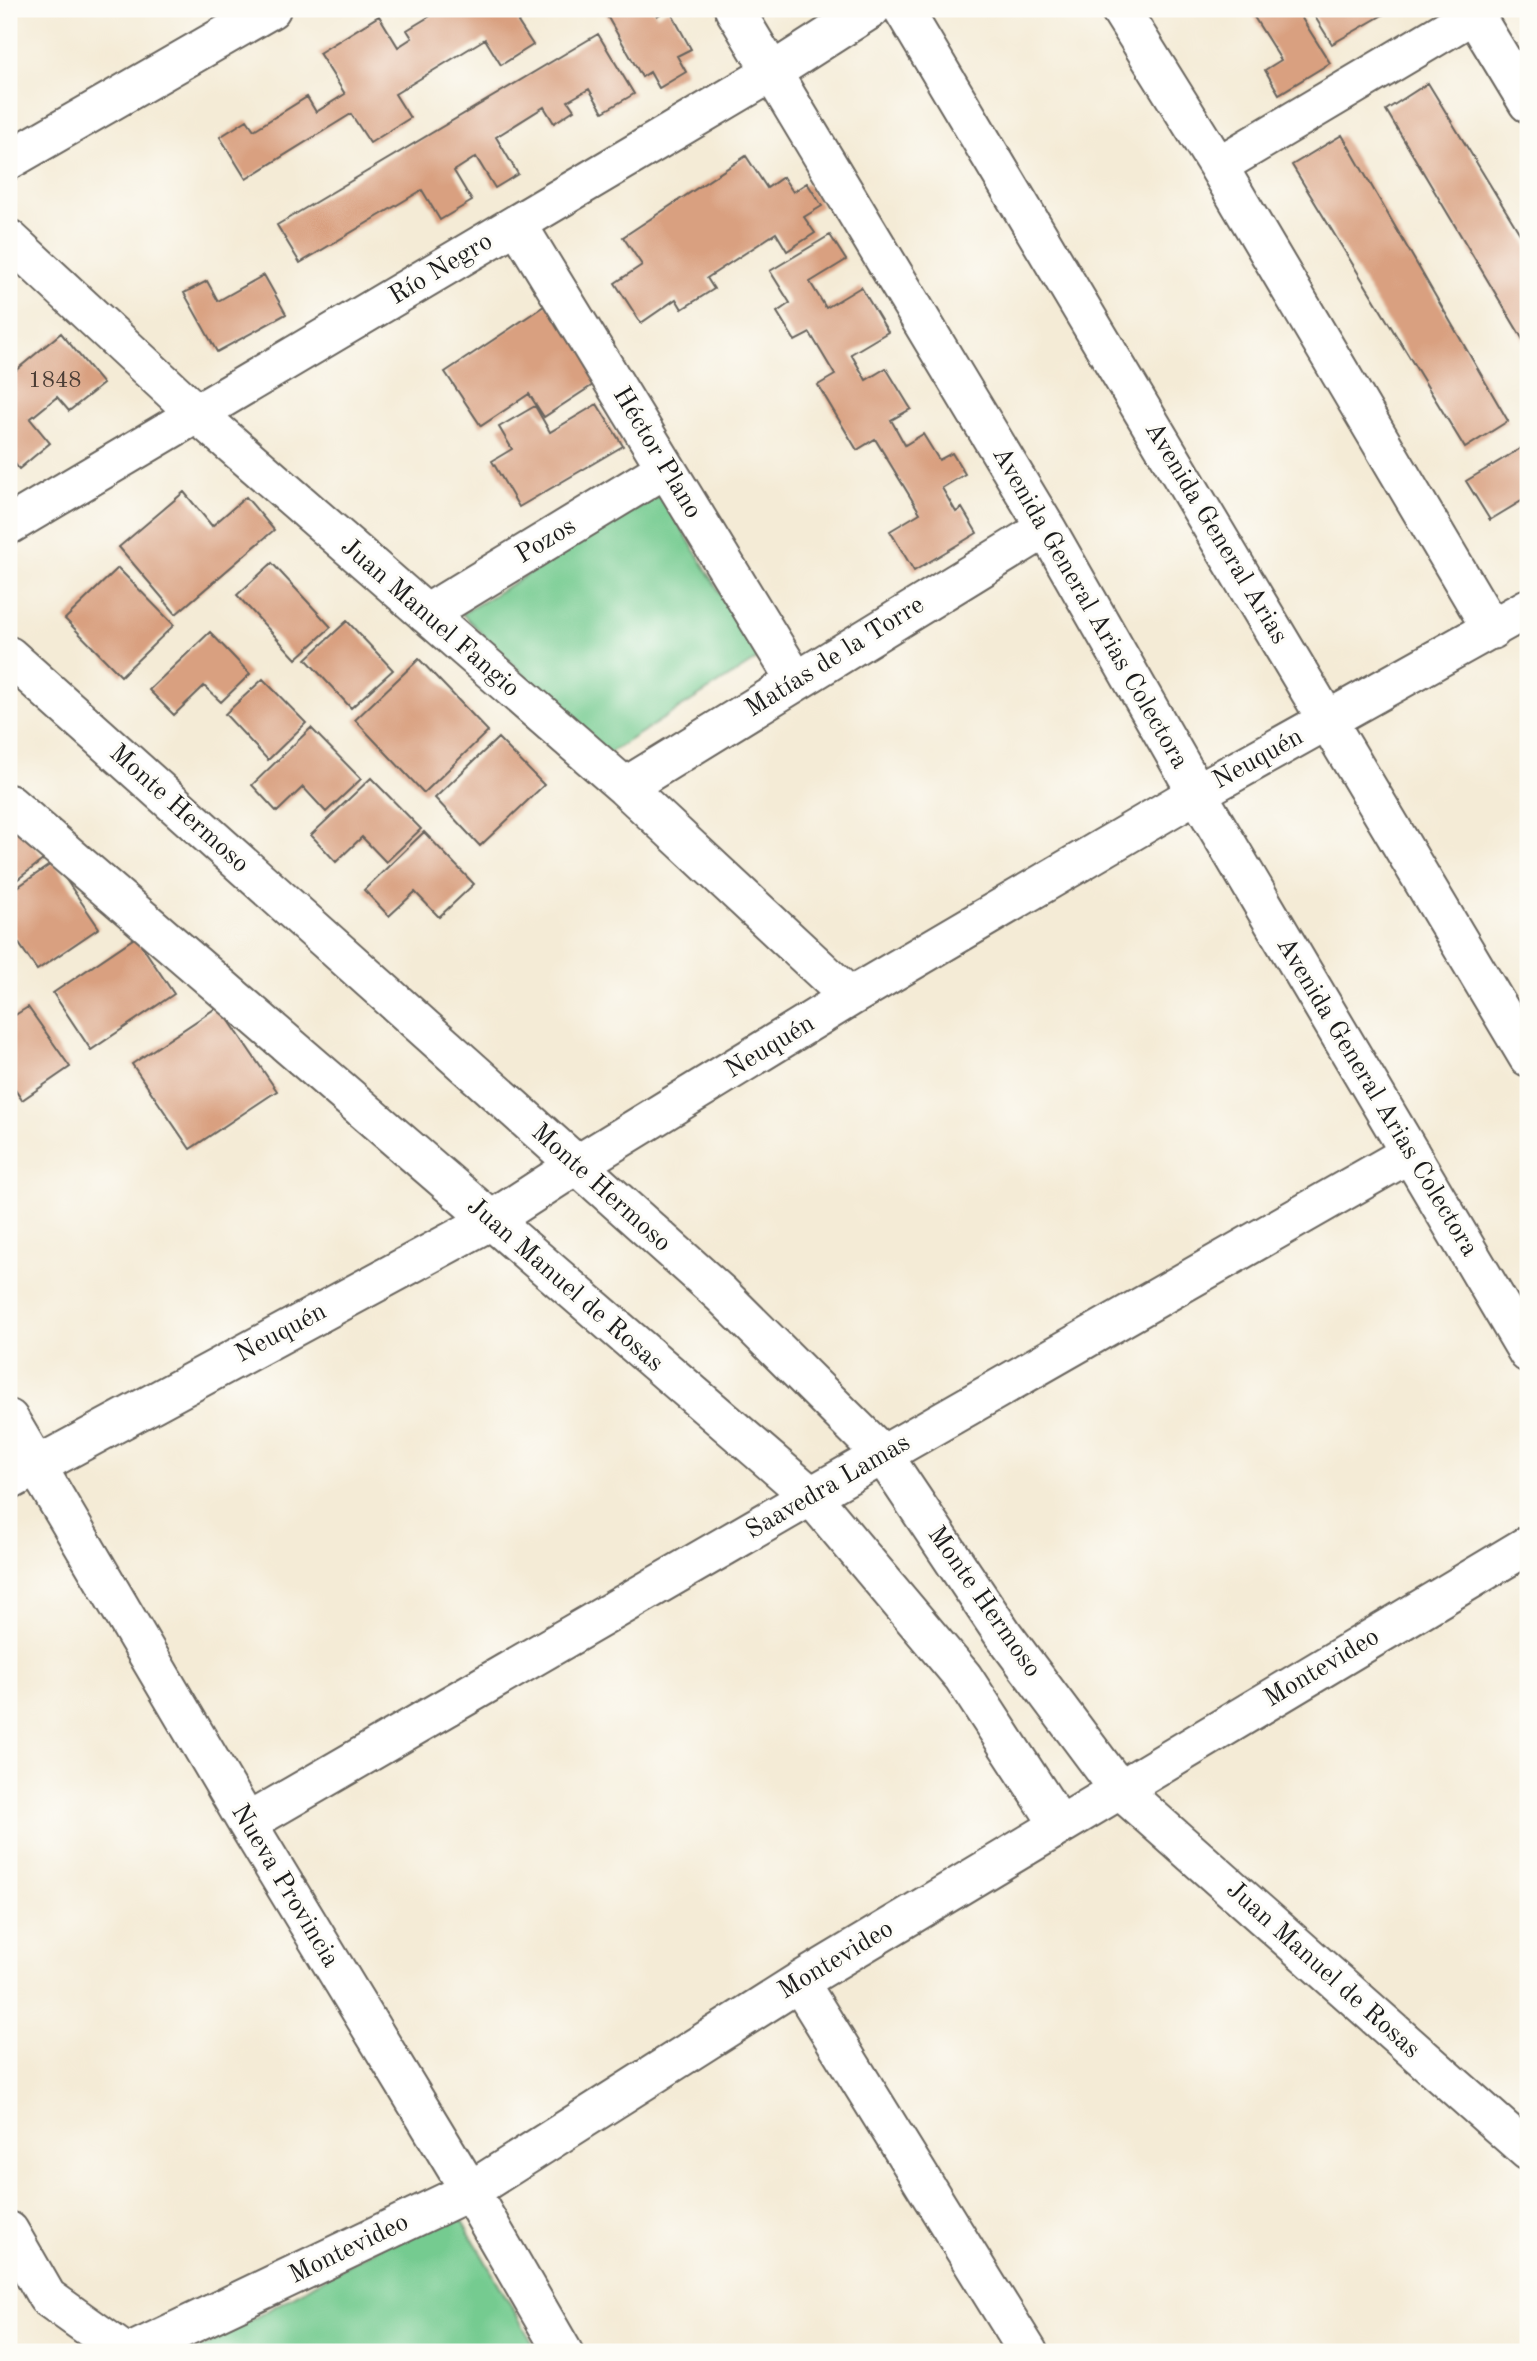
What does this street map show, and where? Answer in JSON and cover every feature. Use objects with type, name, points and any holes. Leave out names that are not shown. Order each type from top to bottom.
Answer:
[{"type":"street","points":[[9,160],[271,9]]},
{"type":"street","name":"Avenida General Arias Colectora","points":[[734,9],[1046,528],[1197,793],[1528,1353]]},
{"type":"street","name":"Río Negro","points":[[9,525],[771,73],[871,9]]},
{"type":"street","name":"Avenida General Arias","points":[[903,9],[1528,1056]]},
{"type":"street","points":[[1120,9],[1218,166],[1492,630]]},
{"type":"street","points":[[1218,166],[1478,11],[1528,103]]},
{"type":"street","name":"Héctor Plano","points":[[517,225],[796,681]]},
{"type":"street","name":"Juan Manuel Fangio","points":[[9,239],[197,414],[625,787],[850,998]]},
{"type":"street","name":"Pozos","points":[[426,614],[666,468]]},
{"type":"street","name":"Matías de la Torre","points":[[625,787],[1046,528]]},
{"type":"street","name":"Neuquén","points":[[22,1473],[490,1221],[850,998],[1197,793],[1528,608]]},
{"type":"street","name":"Monte Hermoso","points":[[9,656],[575,1166],[721,1294],[883,1455],[1003,1634],[1118,1788]]},
{"type":"street","name":"Juan Manuel de Rosas","points":[[9,804],[811,1496],[963,1677],[1059,1824]]},
{"type":"street","name":"Saavedra Lamas","points":[[247,1823],[1410,1153]]},
{"type":"street","name":"Nueva Provincia","points":[[9,1419],[22,1473],[247,1823],[470,2191],[564,2352]]},
{"type":"street","name":"Montevideo","points":[[132,2352],[470,2191],[799,1982],[1118,1788],[1528,1545]]},
{"type":"street","name":"Juan Manuel de Rosas","points":[[1118,1788],[1528,2151]]},
{"type":"street","points":[[799,1982],[1028,2352]]},
{"type":"street","points":[[9,2231],[47,2297],[124,2352]]},
{"type":"green space","points":[[661,494],[759,658],[606,755],[462,614]]},
{"type":"green space","points":[[453,2205],[538,2352],[195,2352]]},
{"type":"building","points":[[442,9],[539,9],[518,22],[533,45],[501,65],[485,39],[395,94],[410,118],[370,143],[351,114],[246,179],[220,137],[247,120],[254,130],[307,97],[316,112],[345,94],[319,53],[379,16],[398,47],[412,38],[407,30]]},
{"type":"building","points":[[603,9],[653,9],[657,16],[669,9],[691,49],[677,56],[686,72],[659,88],[650,72],[642,77]]},
{"type":"building","points":[[1249,9],[1296,9],[1330,63],[1279,94],[1265,70],[1281,60]]},
{"type":"building","points":[[1310,9],[1393,9],[1332,44]]},
{"type":"building","points":[[598,34],[634,94],[603,112],[589,89],[568,101],[574,110],[554,123],[544,107],[496,137],[518,174],[495,188],[476,157],[454,171],[472,201],[440,220],[422,190],[300,263],[277,225]]},
{"type":"building","points":[[1428,83],[1528,247],[1528,348],[1386,110]]},
{"type":"building","points":[[1342,135],[1508,421],[1465,448],[1292,165]]},
{"type":"building","points":[[746,156],[767,188],[783,177],[793,192],[807,183],[822,206],[804,217],[815,233],[787,251],[776,233],[707,278],[714,289],[682,309],[676,299],[641,323],[615,283],[642,265],[623,237]]},
{"type":"building","points":[[830,235],[846,260],[810,282],[826,308],[861,287],[888,332],[851,354],[866,380],[886,368],[911,409],[891,420],[905,445],[923,434],[939,460],[952,453],[965,474],[942,488],[956,512],[962,508],[977,533],[914,571],[890,531],[920,513],[875,439],[857,450],[818,385],[835,375],[810,333],[795,341],[777,312],[790,303],[770,271]]},
{"type":"building","points":[[264,275],[286,314],[217,352],[184,293],[207,281],[218,301]]},
{"type":"building","points":[[550,302],[602,379],[544,417],[529,394],[481,426],[445,372]]},
{"type":"building","points":[[61,333],[103,384],[69,411],[57,397],[30,419],[50,443],[19,469],[9,456],[9,376]]},
{"type":"building","points":[[597,404],[623,446],[519,507],[492,461],[512,449],[499,427],[535,406],[550,432]]},
{"type":"building","points":[[1528,444],[1528,497],[1490,520],[1466,481]]},
{"type":"building","points":[[184,492],[212,526],[246,497],[274,530],[176,614],[119,547]]},
{"type":"building","points":[[272,563],[331,627],[296,659],[237,595]]},
{"type":"building","points":[[118,568],[174,625],[121,676],[65,619]]},
{"type":"building","points":[[347,621],[393,670],[351,708],[306,659]]},
{"type":"building","points":[[210,632],[250,674],[221,702],[204,686],[174,715],[149,690]]},
{"type":"building","points":[[419,659],[488,731],[424,793],[355,720]]},
{"type":"building","points":[[263,679],[306,723],[268,760],[225,714]]},
{"type":"building","points":[[311,728],[361,779],[326,812],[303,787],[277,812],[252,785]]},
{"type":"building","points":[[498,738],[544,785],[480,846],[435,798]]},
{"type":"building","points":[[371,778],[421,829],[386,862],[362,837],[336,862],[311,835]]},
{"type":"building","points":[[9,813],[44,859],[9,886]]},
{"type":"building","points":[[424,832],[474,884],[439,917],[415,892],[389,916],[364,890]]},
{"type":"building","points":[[54,862],[99,928],[37,970],[9,929],[9,893]]},
{"type":"building","points":[[136,937],[174,994],[91,1050],[53,993]]},
{"type":"building","points":[[219,1006],[277,1091],[190,1149],[132,1064]]},
{"type":"building","points":[[28,1007],[70,1067],[22,1100],[9,1081],[9,1019]]}]
